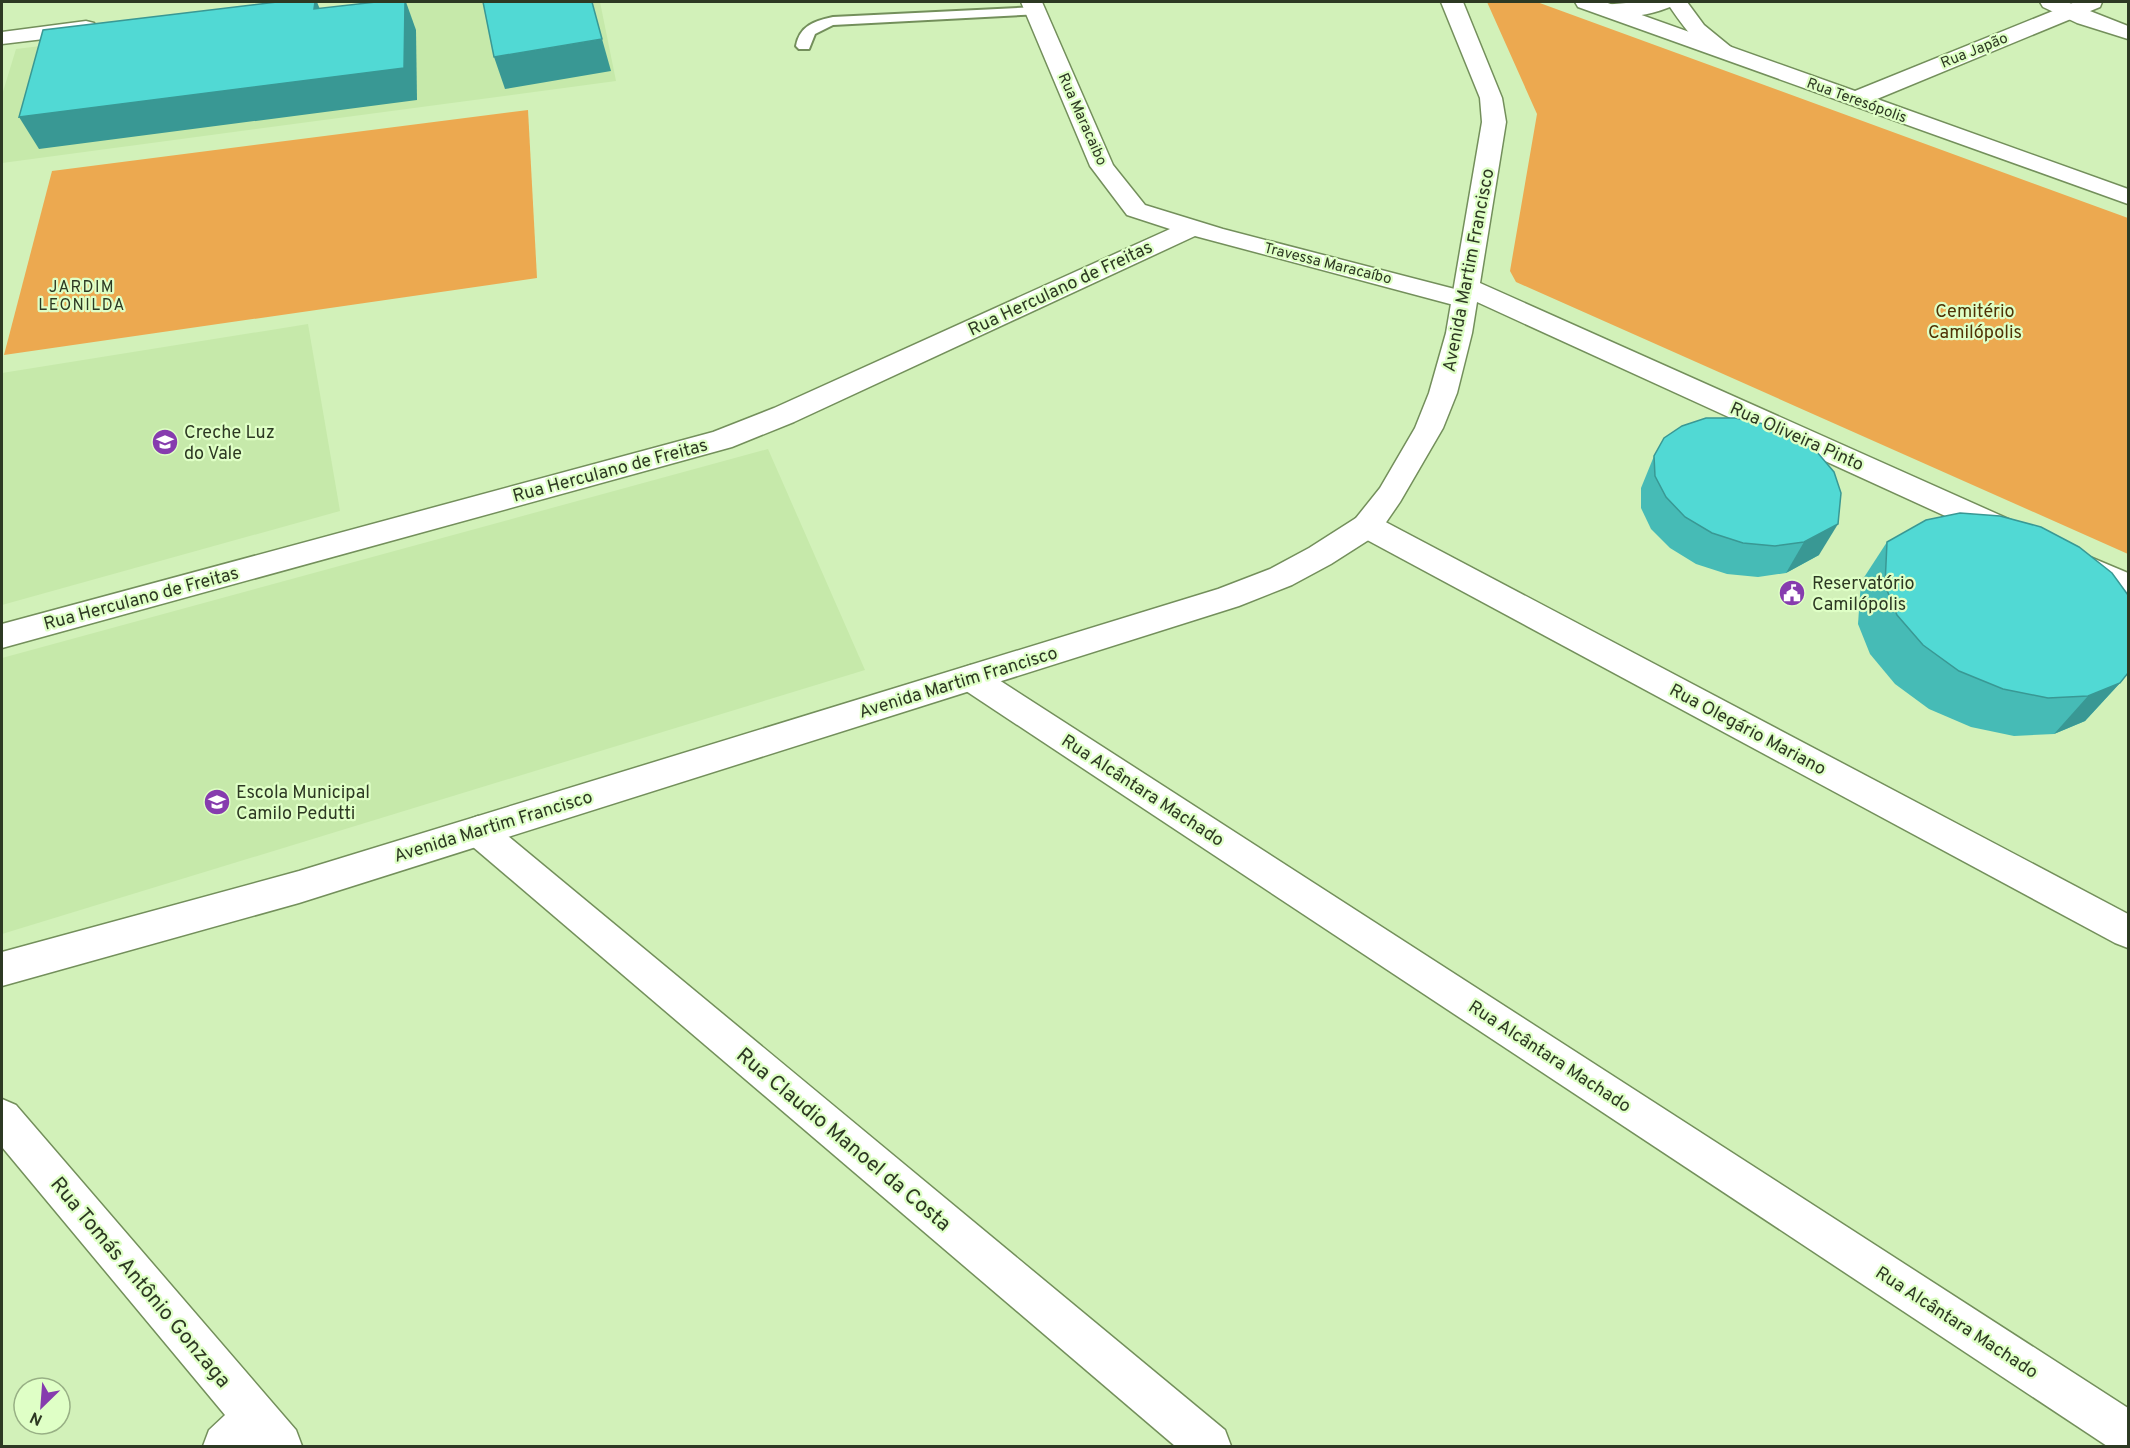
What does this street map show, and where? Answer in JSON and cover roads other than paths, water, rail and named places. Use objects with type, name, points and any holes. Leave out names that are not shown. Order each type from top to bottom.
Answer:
[{"type":"street","name":"Avenida Martim Francisco","points":[[2,969],[299,887],[1228,598],[1281,577],[1367,526],[1390,495],[1429,428],[1443,393],[1452,364],[1494,122],[1491,98],[1452,2]]},
{"type":"street","name":"Rua Teresópolis","points":[[1586,2],[2128,197]]},
{"type":"street","points":[[1610,10],[1651,7],[1665,2]]},
{"type":"street","points":[[1677,2],[1696,30],[1726,52]]},
{"type":"street","name":"Rua Japão","points":[[1856,99],[2061,6],[2092,2]]},
{"type":"street","name":"Rua Maracaibo","points":[[1034,6],[1102,166],[1136,210],[1192,228]]},
{"type":"street","points":[[2061,6],[2128,33]]},
{"type":"street","points":[[2,38],[108,25]]},
{"type":"street","name":"Travessa Maracaíbo","points":[[1192,228],[1465,294]]},
{"type":"street","name":"Rua Herculano de Freitas","points":[[2,636],[722,440],[784,415],[1192,228]]},
{"type":"street","name":"Rua Oliveira Pinto","points":[[1465,294],[2042,546],[2128,586]]},
{"type":"street","name":"Rua Olegário Mariano","points":[[1367,526],[2128,932]]},
{"type":"street","name":"Rua Alcântara Machado","points":[[971,678],[2128,1434]]},
{"type":"street","name":"Rua Claudio Manoel da Costa","points":[[478,831],[1209,1446]]},
{"type":"street","name":"Rua Tomás Antônio Gonzaga","points":[[2,1118],[254,1437]]},
{"type":"lane","points":[[804,46],[804,37],[809,29],[833,21],[1034,6]]},
{"type":"place","name":"Creche Luz do Vale","points":[[165,442]]},
{"type":"place","name":"Reservatório Camilópolis","points":[[1792,593]]},
{"type":"place","name":"Escola Municipal Camilo Pedutti","points":[[217,802]]},
{"type":"district","name":"JARDIM LEONILDA","points":[[82,295]]},
{"type":"park label","name":"Cemitério Camilópolis","points":[[1975,321]]}]
